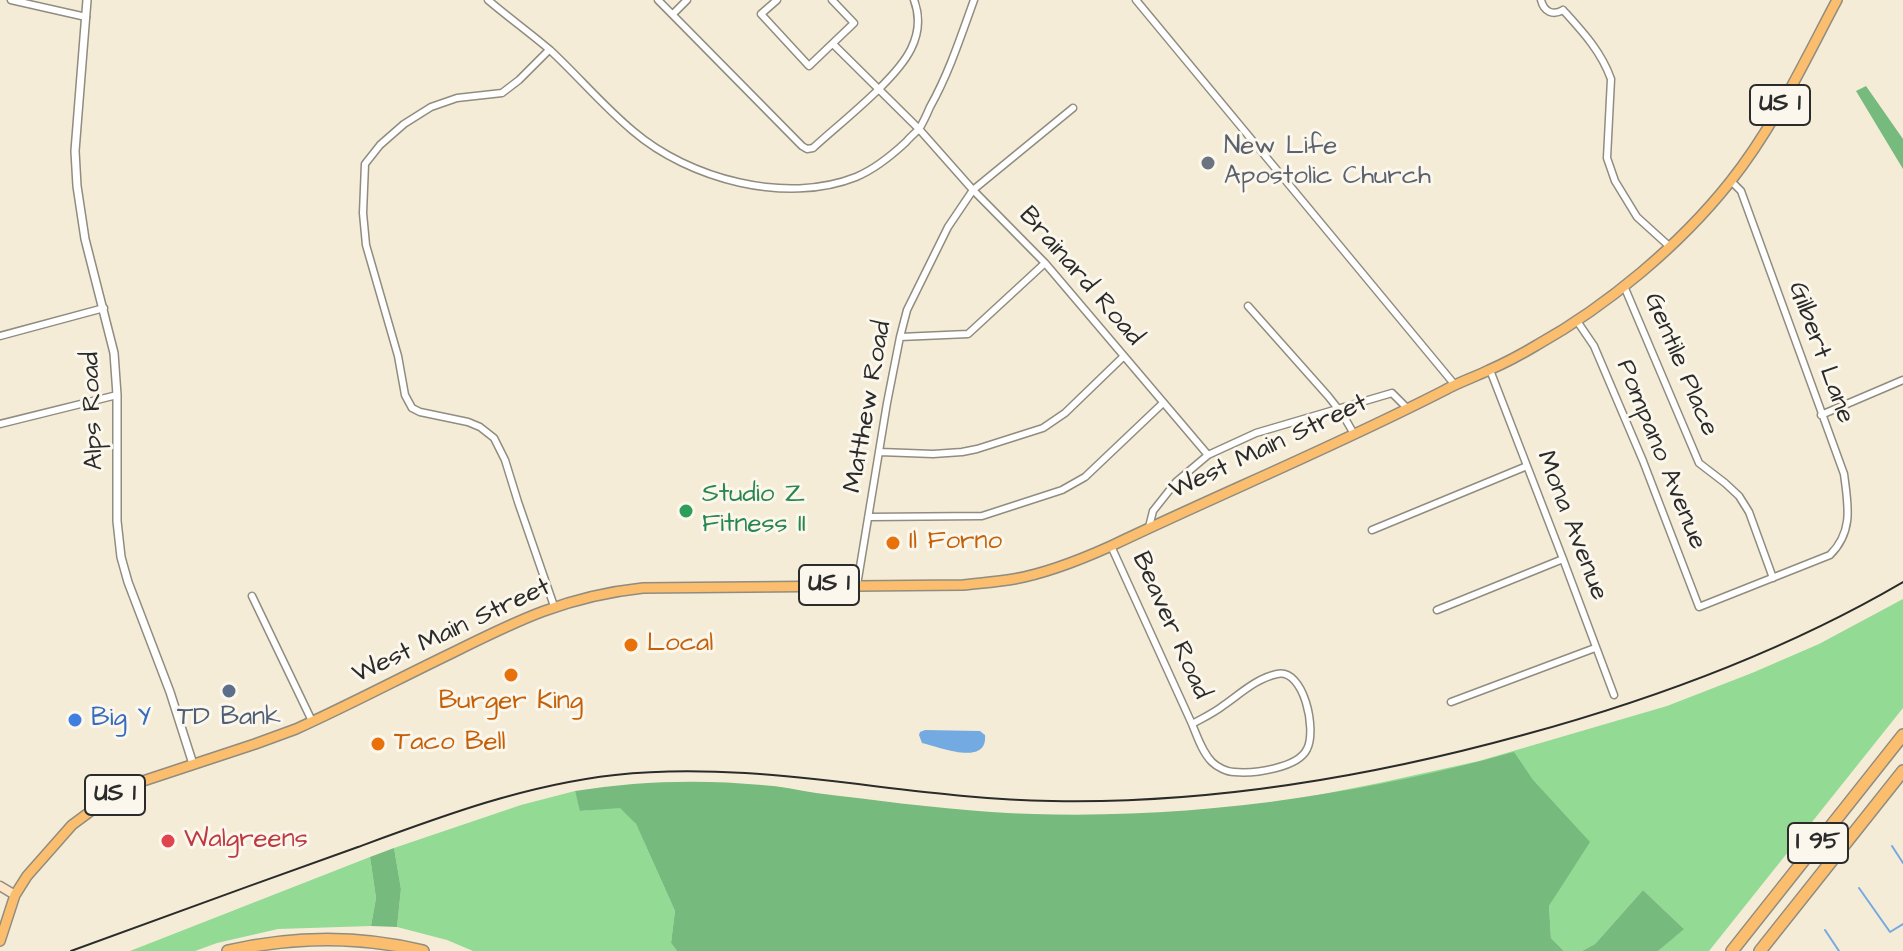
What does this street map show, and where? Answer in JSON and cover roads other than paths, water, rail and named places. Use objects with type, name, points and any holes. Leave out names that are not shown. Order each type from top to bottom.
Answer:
[{"type":"highway","name":"I 95","points":[[1732,951],[1903,735]]},
{"type":"highway","name":"I 95","points":[[1760,951],[1903,771]]},
{"type":"highway","points":[[228,951],[276,942],[325,939],[371,941],[423,951]]},
{"type":"highway","points":[[258,951],[325,945],[395,951]]},
{"type":"main road","name":"West Main Street","points":[[0,941],[15,895],[27,876],[72,825],[121,791],[312,721],[554,606],[604,593],[643,588],[963,585],[1013,579],[1063,566],[1111,546],[1490,370],[1577,321],[1624,286],[1698,219],[1761,141],[1837,0]]},
{"type":"main road","points":[[0,886],[15,895]]},
{"type":"street","points":[[11,0],[86,17]]},
{"type":"street","name":"Alps Road","points":[[87,0],[75,171],[85,239],[114,353],[121,557],[193,764]]},
{"type":"street","points":[[488,0],[549,50],[634,132],[677,160],[710,175],[736,182],[787,188],[813,188],[858,176],[878,165],[919,129],[936,98],[974,0]]},
{"type":"street","points":[[658,0],[807,149],[813,148],[900,66],[911,49],[917,30],[918,12],[914,0]]},
{"type":"street","points":[[673,14],[687,0]]},
{"type":"street","points":[[777,0],[761,14],[809,66],[854,23],[832,0]]},
{"type":"street","points":[[1541,0],[1552,13],[1558,13],[1565,6],[1607,67],[1611,79],[1607,158],[1615,181],[1637,217],[1669,246]]},
{"type":"street","points":[[1138,1],[1455,385]]},
{"type":"street","name":"Brainard Road","points":[[833,44],[919,129],[973,190],[1045,263],[1208,455]]},
{"type":"street","points":[[549,50],[502,93],[457,98],[431,107],[392,134],[365,164],[363,213],[366,245],[408,402],[420,412],[480,427],[494,438],[505,460],[554,606]]},
{"type":"street","name":"Matthew Road","points":[[857,585],[907,310],[948,227],[973,190],[1073,108]]},
{"type":"street","name":"Gilbert Lane","points":[[1731,181],[1741,191],[1844,474],[1849,514],[1842,543],[1830,555],[1773,578]]},
{"type":"street","points":[[900,337],[968,334],[1045,263]]},
{"type":"street","name":"Gentile Place","points":[[1624,286],[1699,463],[1739,496],[1749,512],[1773,578]]},
{"type":"street","points":[[1248,306],[1337,408],[1354,434]]},
{"type":"street","points":[[0,336],[104,308]]},
{"type":"street","name":"Pompano Avenue","points":[[1577,321],[1594,346],[1643,461],[1699,607],[1773,578]]},
{"type":"street","points":[[880,452],[962,452],[1043,428],[1065,413],[1123,357]]},
{"type":"street","name":"Mona Avenue","points":[[1490,370],[1614,695]]},
{"type":"street","points":[[1821,415],[1903,380]]},
{"type":"street","name":"West Main Street","points":[[1149,528],[1153,511],[1176,482],[1208,455],[1256,433],[1392,393],[1408,409]]},
{"type":"street","points":[[0,424],[117,395]]},
{"type":"street","points":[[869,517],[982,516],[1056,493],[1083,480],[1163,403]]},
{"type":"street","points":[[1372,530],[1527,466]]},
{"type":"street","name":"Beaver Road","points":[[1111,546],[1192,724],[1207,756],[1213,763],[1231,772],[1280,766],[1301,758],[1312,728],[1297,682],[1290,675],[1280,673],[1249,687],[1192,724]]},
{"type":"street","points":[[1437,610],[1563,559]]},
{"type":"street","points":[[252,596],[312,721]]},
{"type":"street","points":[[1451,702],[1595,648]]},
{"type":"water","points":[[925,730],[980,731],[985,735],[984,745],[971,753],[950,751],[922,743],[919,735]]},
{"type":"waterway","points":[[1892,846],[1903,863]]},
{"type":"waterway","points":[[1859,888],[1890,932],[1903,924]]},
{"type":"waterway","points":[[1825,930],[1839,951]]},
{"type":"railway","points":[[71,951],[452,813],[549,786],[615,775],[670,771],[724,772],[997,799],[1052,801],[1112,801],[1231,793],[1349,775],[1523,735],[1670,689],[1812,630],[1903,582]]},
{"type":"place","name":"New Life Apostolic Church","points":[[1208,163]]},
{"type":"place","name":"Studio Z Fitness II","points":[[686,511]]},
{"type":"place","name":"Il Forno","points":[[893,543]]},
{"type":"place","name":"Local","points":[[631,645]]},
{"type":"place","name":"Burger King","points":[[511,675]]},
{"type":"place","name":"TD Bank","points":[[229,691]]},
{"type":"place","name":"Big Y","points":[[75,720]]},
{"type":"place","name":"Taco Bell","points":[[378,744]]},
{"type":"place","name":"Walgreens","points":[[168,841]]}]
